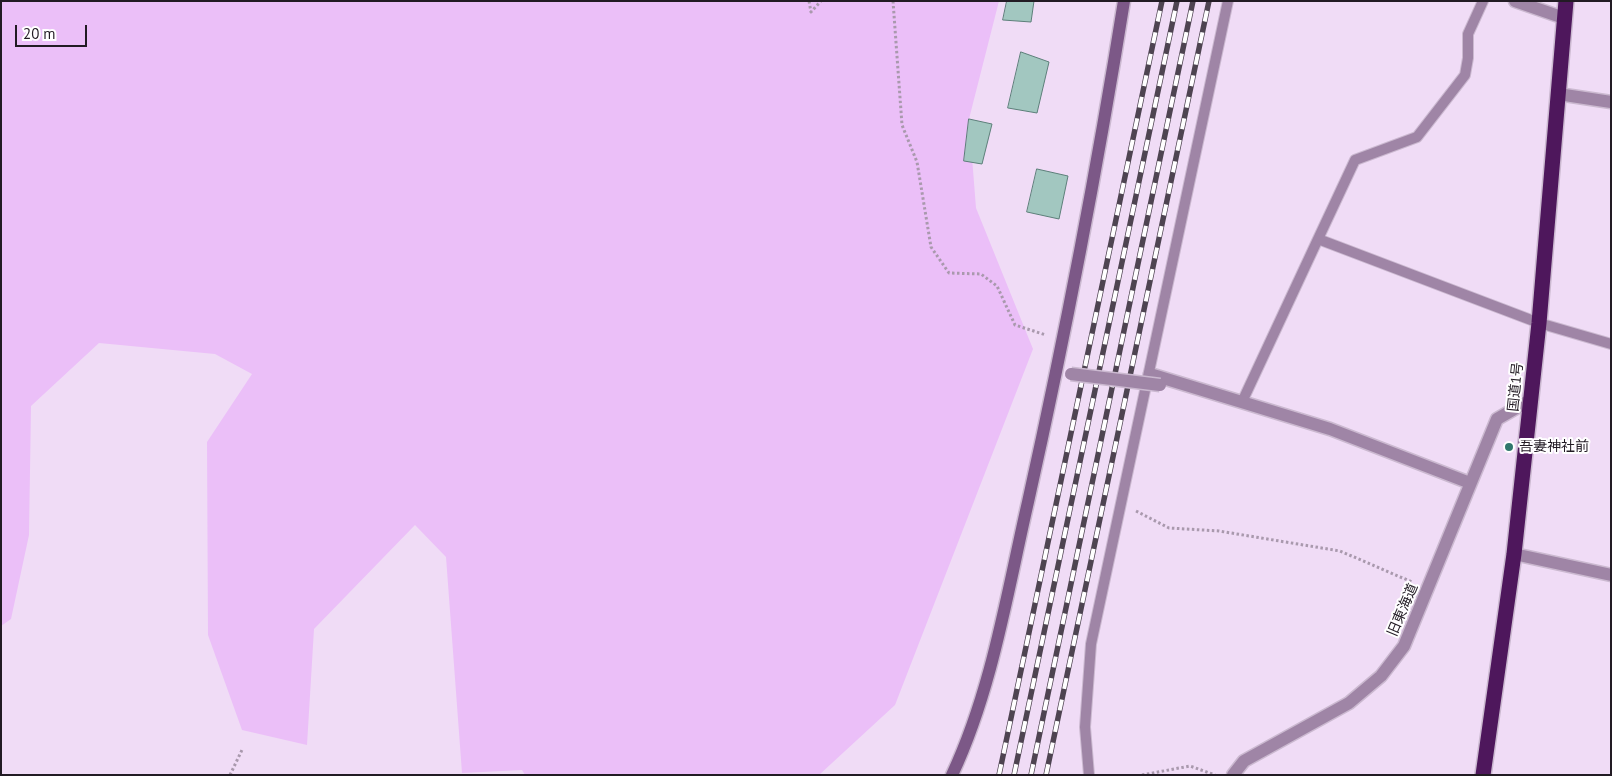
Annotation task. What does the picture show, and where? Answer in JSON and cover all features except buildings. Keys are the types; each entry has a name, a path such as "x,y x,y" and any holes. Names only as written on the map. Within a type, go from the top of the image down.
{"highway":[{"name":"国道1号","path":"1484,775 1514,554 1539,323 1566,1"}],"street":[{"path":"952,775 964,750 995,647 1064,340 1099,158 1124,1"},
{"path":"1515,1 1564,18"},
{"path":"1558,94 1611,102"},
{"path":"1071,374 1160,385"},
{"path":"1150,374 1330,429 1470,483"},
{"name":"旧東海道","path":"1233,775 1244,761 1349,703 1381,676 1404,646 1497,419 1530,400"},
{"path":"1514,554 1611,575"}],"lane":[{"path":"1089,775 1085,727 1091,644 1228,1"},
{"path":"1242,402 1355,160 1417,137 1466,75 1468,34 1483,1"},
{"path":"1318,239 1539,323 1611,344"}],"path":[{"path":"809,1 811,12 821,1"},
{"path":"893,1 902,125 917,162 931,247 949,274 981,274 997,286 1015,325 1064,340"},
{"path":"1122,504 1169,528 1218,530 1340,551 1428,588"},
{"path":"230,775 242,750"},
{"path":"1142,775 1190,766 1215,775"}],"shaded area":[{"path":"1,1 999,1 969,119 976,208 1033,349 895,705 819,775 525,775 522,770 462,773 446,557 415,525 314,629 307,745 242,730 208,635 207,442 252,374 215,354 99,343 31,406 29,535 11,619 1,626"}],"railway":[{"path":"999,775 1162,1"},
{"path":"1014,775 1177,1"},
{"path":"1031,775 1193,1"},
{"path":"1046,775 1209,1"}],"place":[{"name":"吾妻神社前","path":"1509,447"}]}
